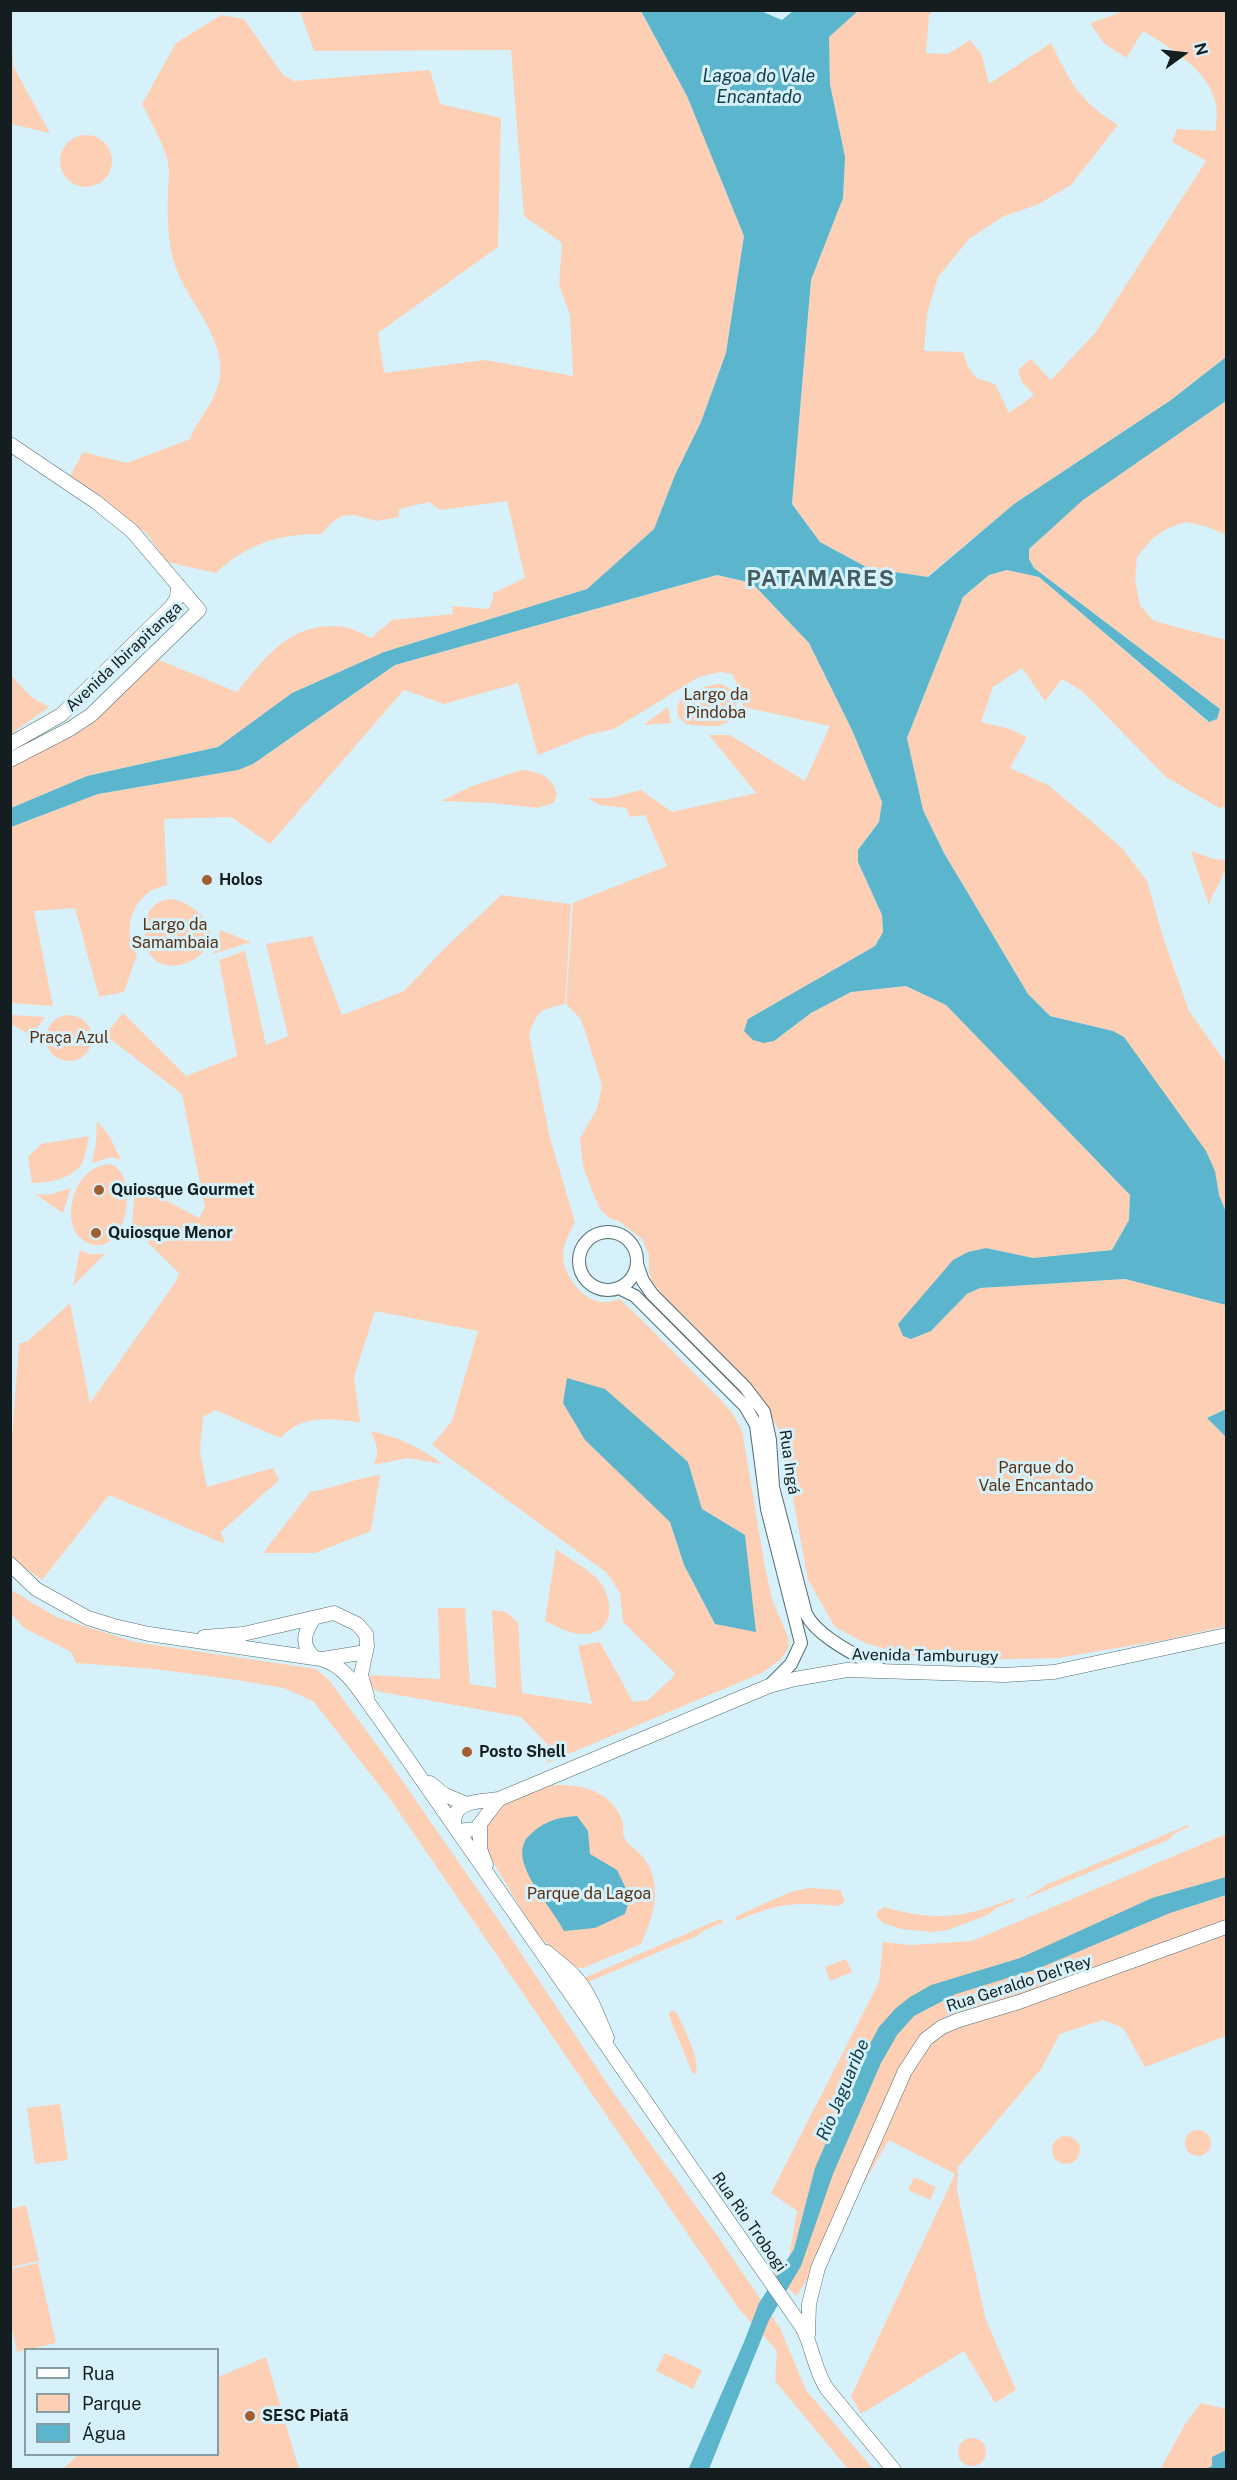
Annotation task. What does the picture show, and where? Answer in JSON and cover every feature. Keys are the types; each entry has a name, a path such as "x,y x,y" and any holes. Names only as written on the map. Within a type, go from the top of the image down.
{"main road":[{"name":"Avenida Ibirapitanga","path":"10,444 96,502 132,531 199,610 91,715 70,729 10,760"},
{"name":"Avenida Ibirapitanga","path":"10,744 61,715 83,695 175,602 178,585"},
{"path":"148,628 153,642 164,644"},
{"path":"132,643 145,646 149,659"},
{"path":"11,1565 36,1588 88,1617 131,1631 318,1659 338,1665 378,1715 456,1828 472,1831 480,1826"},
{"path":"181,1638 243,1634 334,1613 362,1628 367,1640 362,1682 378,1715"},
{"path":"314,1618 306,1629 304,1641 309,1652 318,1659 366,1652"},
{"name":"Avenida Tamburugy","path":"464,1803 499,1798 769,1686 823,1673 847,1670 1004,1675 1054,1672 1227,1635"},
{"path":"418,1773 445,1796 464,1803 454,1814 456,1828"},
{"path":"492,1881 480,1849 480,1826 488,1811 499,1798"},
{"name":"Rua Rio Trobogi","path":"456,1828 618,2065 788,2306 808,2338 821,2381 894,2469"},
{"name":"Rua Geraldo Del'Rey","path":"808,2338 809,2304 818,2268 905,2071 926,2039 942,2027 959,2020 1019,2002 1227,1927"},
{"path":"532,1939 574,1975 581,1984 590,1999 618,2065"}],"street":[{"path":"599,1233 616,1233 630,1242 637,1264 631,1278 619,1288 604,1290 584,1279 580,1272 579,1257 584,1243 599,1233"},
{"name":"Rua Ingá","path":"637,1264 643,1281 656,1299 745,1387 764,1412 770,1440 773,1487 806,1614 811,1624 823,1635 882,1670"},
{"name":"Rua Ingá","path":"619,1288 635,1296 745,1406 756,1425 767,1509 801,1643 791,1664 769,1686"}],"green space":[{"path":"11,10 13,66 50,133 11,124"},
{"path":"300,11 641,11 687,96 744,236 726,353 701,422 675,475 654,529 587,589 384,652 292,693 218,747 87,776 11,808 11,765 102,708 159,660 237,692 282,643 309,629 326,626 344,627 371,638 392,620 453,614 452,606 489,609 493,593 525,578 507,501 440,510 429,502 399,509 399,517 377,521 354,515 342,516 331,523 322,534 278,538 252,547 216,573 167,562 147,534 70,476 83,452 127,463 190,439 215,395 220,375 218,350 184,286 173,259 168,227 167,157 142,104 176,43 221,15 244,19 283,75 294,81 430,70 440,104 501,118 498,247 378,333 384,373 485,360 573,376 570,315 559,285 562,243 524,216 511,50 314,51"},
{"path":"858,11 933,11 929,15 926,53 948,54 970,40 982,55 989,84 1051,43 1070,80 1084,99 1118,125 1071,185 1037,205 1004,216 969,239 938,277 927,314 924,351 963,352 968,367 976,378 995,384 1009,413 1034,395 1022,382 1018,370 1031,359 1051,380 1095,333 1206,161 1172,142 1177,129 1215,131 1217,114 1214,98 1203,77 1184,59 1143,31 1126,58 1104,43 1090,23 1119,13 1119,11 1226,11 1226,357 1171,400 1014,504 927,577 868,568 820,542 792,504 811,280 843,198 845,157 830,84 829,37"},
{"path":"86,135 100,139 108,147 112,161 108,175 100,183 86,187 72,183 64,175 60,161 64,147 72,139"},
{"path":"1226,401 1226,535 1208,527 1186,522 1168,528 1152,539 1137,557 1135,580 1140,605 1154,621 1226,640 1226,807 1219,808 1166,777 1082,691 1062,679 1045,701 1022,668 993,687 981,722 1010,729 1027,737 1010,768 1048,785 1122,848 1147,881 1163,937 1189,1011 1226,1063 1226,1212 1219,1195 1215,1171 1113,1031 1050,1016 1028,994 944,853 923,810 907,738 963,597 989,575 1008,570 1039,577 1208,722 1217,719 1220,709 1034,568 1029,559 1029,549 1082,500"},
{"name":"Parque do Vale Encantado","path":"717,575 752,583 809,643 852,730 882,802 879,822 858,850 858,862 882,915 883,932 875,946 748,1019 774,1041 811,1013 851,992 906,986 946,1005 1130,1195 1129,1220 1112,1250 1033,1258 986,1248 931,1331 967,1294 980,1288 1125,1279 1226,1305 1226,1409 1207,1418 1226,1437 1226,1626 1170,1639 1058,1658 975,1660 906,1655 865,1643 835,1627 808,1580 782,1438 768,1407 688,1319 668,1302 652,1281 649,1272 649,1255 642,1239 619,1221 609,1218 601,1210 583,1166 580,1138 597,1109 602,1085 580,1018 566,1004 573,903 667,866 645,815 630,817 626,808 600,805 588,798 610,798 641,790 672,812 756,793 709,735 730,735 805,781 830,726 743,707 741,692 732,674 721,672 699,677 614,729 588,735 538,755 518,683 444,704 404,690 270,844 231,817 164,819 167,885 146,895 133,912 130,934 137,955 124,992 99,997 75,908 34,911 53,1006 11,1003 11,827 98,794 237,770 253,764 395,665"},
{"path":"11,675 31,697 49,707 11,734"},
{"name":"Largo da Pindoba","path":"720,684 727,687 735,697 737,704 733,716 718,726 683,722 677,710 681,700 693,691"},
{"path":"668,707 671,723 643,725"},
{"path":"521,770 539,773 552,783 557,794 554,803 537,808 441,801 472,786"},
{"path":"1191,851 1213,859 1226,860 1226,866 1209,905"},
{"path":"501,895 571,904 565,1004 541,1012 529,1035 550,1138 575,1222 563,1254 566,1270 570,1279 582,1293 590,1298 606,1302 620,1299 719,1398 735,1418 742,1431 772,1599 788,1637 789,1647 780,1660 762,1673 547,1763 547,1744 521,1717 376,1691 371,1685 370,1675 440,1679 438,1608 465,1608 470,1684 496,1688 492,1610 506,1612 518,1622 522,1693 592,1704 578,1646 600,1642 633,1702 648,1700 675,1673 623,1622 620,1593 607,1573 432,1445 452,1421 478,1331 375,1311 354,1377 360,1422 327,1419 308,1421 289,1430 280,1438 215,1410 203,1417 200,1452 207,1487 273,1468 279,1480 221,1532 225,1544 109,1495 42,1580 11,1558 11,1452 19,1344 28,1341 70,1303 90,1403 175,1283 179,1273 132,1227 135,1184 199,1218 205,1207 182,1094 105,1035 123,1013 186,1076 237,1056 219,960 245,951 266,1045 288,1036 266,944 312,936 342,1015 404,991","holes":["688,1462 702,1509 745,1535 715,1624 684,1565 670,1522"]},
{"name":"Largo da Samambaia","path":"170,899 183,902 195,910 202,916 210,930 208,944 200,955 187,963 173,966 159,963 149,953 145,935 147,916 150,911 158,903"},
{"path":"220,930 251,942 213,954"},
{"path":"11,1015 45,1017 38,1027 37,1039 11,1024"},
{"name":"Praça Azul","path":"69,1015 78,1016 86,1021 91,1029 91,1047 86,1055 78,1060 69,1061 60,1060 52,1055 47,1047 46,1038 47,1029 52,1021 60,1016"},
{"path":"97,1121 110,1137 121,1160 112,1157 92,1163"},
{"path":"89,1136 84,1158 77,1170 59,1179 32,1183 28,1157 41,1144"},
{"path":"107,1164 118,1168 124,1179 127,1194 126,1211 121,1226 113,1238 102,1245 88,1243 80,1238 72,1222 74,1193 88,1173"},
{"path":"71,1188 63,1213 35,1194 48,1195"},
{"path":"80,1250 89,1254 105,1254 73,1286"},
{"path":"370,1431 408,1443 443,1464 408,1458 373,1465 377,1448"},
{"path":"380,1475 371,1531 315,1553 263,1553 310,1492"},
{"path":"556,1549 591,1573 605,1590 609,1615 602,1629 594,1633 574,1633 545,1621"},
{"path":"10,1589 56,1617 135,1642 316,1669 328,1679 388,1760 511,1938 612,2091 719,2238 780,2328 806,2390 873,2469 848,2469 775,2381 777,2351 739,2309 390,1799 313,1701 284,1688 237,1680 155,1669 76,1663 71,1652 24,1628 11,1613"},
{"name":"Parque da Lagoa","path":"552,1785 574,1786 595,1791 612,1803 623,1823 624,1837 649,1867 655,1889 653,1911 641,1944 583,1968 573,1967 537,1935 485,1849 485,1826 496,1809 509,1801"},
{"path":"1188,1825 1189,1827 1175,1833 1168,1840 1022,1900 1048,1884"},
{"path":"1226,1834 1226,2036 1145,2067 1123,2028 1103,2020 1060,2034 1041,2069 958,2167 957,2191 986,2320 1016,2390 995,2403 964,2351 861,2414 851,2396 955,2174 889,2140 797,2296 772,2276 789,2257 797,2211 771,2193 879,1982 883,1942 912,1945 972,1941"},
{"path":"809,1888 840,1890 845,1901 839,1906 786,1905 764,1910 737,1921 735,1917 790,1892"},
{"path":"1014,1898 1014,1901 996,1908 988,1915 947,1930 933,1932 902,1929 883,1923 877,1917 877,1912 884,1907 919,1915 965,1914"},
{"path":"720,1919 724,1922 697,1936 586,1983 584,1978"},
{"path":"846,1959 852,1972 830,1981 825,1967"},
{"path":"672,2010 677,2013 691,2044 696,2061 695,2075 669,2016"},
{"path":"60,2104 68,2160 35,2164 27,2108"},
{"path":"1198,2130 1207,2134 1211,2143 1207,2152 1198,2156 1189,2152 1185,2143 1189,2134"},
{"path":"1066,2136 1076,2140 1080,2150 1076,2160 1066,2164 1056,2160 1052,2150 1056,2140"},
{"path":"914,2177 936,2187 930,2200 908,2190"},
{"path":"26,2205 39,2261 11,2267 11,2209"},
{"path":"38,2263 56,2343 24,2348 24,2350 17,2352 11,2324 11,2269"},
{"path":"665,2353 702,2370 693,2389 656,2371"},
{"name":"SESC Piatã","path":"266,2357 299,2469 55,2469 64,2468 77,2456 219,2456 219,2377"},
{"path":"1201,2403 1226,2409 1226,2450 1212,2457 1212,2466 1205,2469 1160,2470 1184,2426"},
{"path":"972,2438 982,2442 986,2452 982,2462 972,2466 962,2462 958,2452 962,2442"}],"water":[{"name":"Lagoa do Vale Encantado","path":"641,11 761,11 782,20 793,11 858,11 829,37 830,84 845,157 843,198 811,280 792,504 820,542 868,568 928,577 1014,504 1171,400 1226,357 1226,401 1083,500 1029,549 1029,559 1034,568 1220,709 1217,719 1209,722 1039,577 1007,570 989,575 963,597 907,738 923,810 944,853 1028,994 1050,1016 1113,1031 1124,1037 1206,1151 1215,1171 1219,1195 1226,1212 1226,1305 1125,1279 980,1288 967,1294 931,1331 911,1339 903,1336 898,1324 953,1260 968,1252 986,1248 1033,1258 1112,1250 1129,1220 1130,1195 946,1005 906,986 851,992 811,1013 774,1041 764,1043 753,1040 744,1031 748,1019 875,946 883,932 882,915 858,862 858,850 879,822 882,802 852,730 809,643 752,583 717,575 395,665 253,764 238,770 98,794 11,827 11,808 87,776 218,747 292,693 384,652 587,589 654,529 675,475 701,422 726,353 744,236 687,96"},
{"path":"567,1378 605,1389 688,1462 702,1509 745,1535 756,1632 715,1624 684,1565 670,1522 585,1440 563,1403"},
{"path":"1226,1409 1226,1437 1207,1418"},
{"path":"577,1816 588,1831 590,1854 617,1870 630,1897 625,1914 595,1928 564,1931 528,1874 522,1851 526,1839 539,1827 554,1820"},
{"path":"1226,1877 1226,1895 1170,1913 1037,1969 956,1994 914,2016 897,2035 881,2063 833,2174 801,2266 769,2320 709,2469 688,2470 759,2303 794,2249 815,2168 866,2051 879,2027 896,2008 931,1985 1020,1958 1152,1898"},
{"path":"1226,2450 1226,2469 1205,2469 1212,2466 1212,2457"}],"place":[{"name":"Holos","path":"207,880"},
{"name":"Quiosque Gourmet","path":"99,1190"},
{"name":"Quiosque Menor","path":"96,1233"},
{"name":"Posto Shell","path":"467,1752"},
{"name":"SESC Piatã","path":"250,2416"}],"district":[{"name":"PATAMARES","path":"821,579"}],"water label":[{"name":"Rio Jaguaribe","path":"843,2090"}]}
